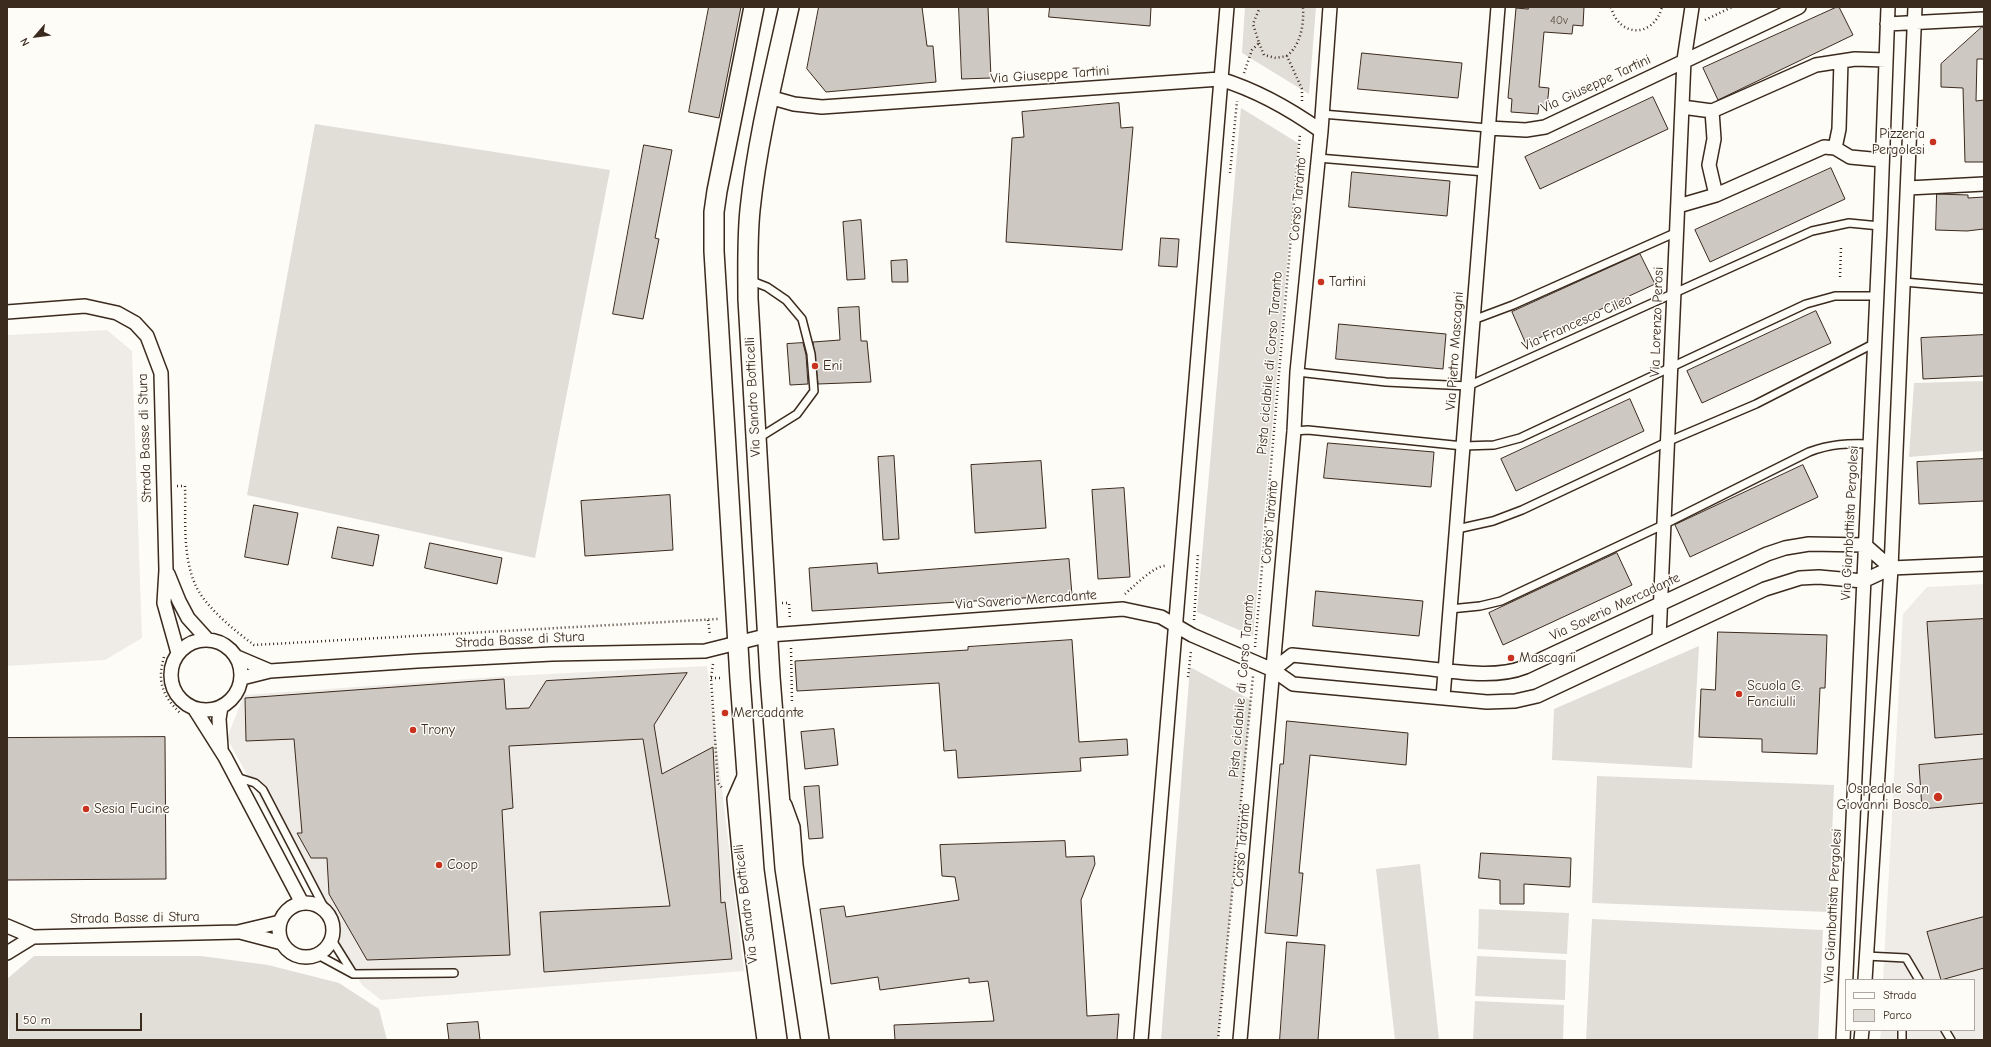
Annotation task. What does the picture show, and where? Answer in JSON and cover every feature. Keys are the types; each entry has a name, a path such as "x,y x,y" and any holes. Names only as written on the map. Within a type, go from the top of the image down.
{"main road":[{"name":"Via Sandro Botticelli","path":"754,7 717,191 714,231 746,770 754,870 777,1040"},
{"name":"Via Sandro Botticelli","path":"789,7 769,97 750,210 748,280 755,440 785,868 811,1040"}],"street":[{"path":"1141,1040 1177,625 1227,7"},
{"name":"Corso Taranto","path":"1240,1040 1294,431 1297,372 1321,131 1330,7"},
{"name":"Via Pietro Mascagni","path":"1444,697 1498,7"},
{"name":"Via Lorenzo Perosi","path":"1659,638 1669,441 1673,294 1684,60 1692,7"},
{"name":"Via Giuseppe Tartini","path":"1488,128 1526,130 1545,127 1684,60 1799,7"},
{"name":"Via Giambattista Pergolesi","path":"1846,979 1875,343 1888,7"},
{"path":"1865,979 1891,568 1915,7"},
{"path":"1887,24 1984,19"},
{"path":"1682,107 1706,111 1816,65 1855,59 1886,60"},
{"path":"1835,148 1839,129 1841,61"},
{"name":"Via Giuseppe Tartini","path":"769,97 794,104 822,107 1220,79 1240,85 1301,117 1321,131"},
{"path":"1706,111 1714,139 1709,166 1716,195"},
{"path":"1678,206 1716,195 1824,147 1835,148 1850,157 1882,160"},
{"path":"1908,188 1984,184"},
{"name":"Strada Basse di Stura","path":"7,312 85,306 117,313 135,323 147,336 161,373 166,570 164,603 178,653"},
{"name":"Via Saverio Mercadante","path":"1273,670 1292,655 1446,670 1494,674 1507,673 1521,669 1767,554 1785,548 1817,543 1865,546"},
{"path":"1865,546 1891,568"},
{"path":"1863,581 1891,568 1984,564"},
{"name":"Strada Basse di Stura","path":"166,570 188,618 207,639"},
{"name":"Via Saverio Mercadante","path":"768,635 1123,609 1161,617 1192,635 1273,670 1293,684 1493,702 1516,701 1531,698 1765,589 1790,580 1819,577 1863,581"},
{"name":"Strada Basse di Stura","path":"242,678 270,671 552,654 705,651 738,644 768,635"},
{"path":"207,639 219,642 230,648 237,657 241,667 242,678 236,696 221,708 203,711 194,708 180,699 172,685 171,668 178,653 186,645 207,639"},
{"name":"Strada Basse di Stura","path":"237,657 270,671"},
{"path":"194,708 221,750 236,777 302,903"},
{"path":"221,708 219,719 221,750"},
{"name":"Via Sandro Botticelli","path":"746,770 734,798 741,873 764,1040"},
{"name":"Via Sandro Botticelli","path":"779,791 793,827 796,865 822,1040"},
{"path":"302,903 319,906 326,911 333,925 332,940 329,946 318,955 310,958 302,957 287,950 282,943 280,936 280,922 289,909 302,903"},
{"name":"Strada Basse di Stura","path":"33,937 238,932 280,922"},
{"path":"7,926 33,937"},
{"path":"7,931 10,944 7,953"},
{"name":"Strada Basse di Stura","path":"238,932 282,943"},
{"path":"7,953 33,937"},
{"name":"Via Giambattista Pergolesi","path":"1843,1040 1845,994"}],"lane":[{"name":"Via Giuseppe Tartini","path":"1322,114 1488,128"},
{"path":"1318,158 1484,172"},
{"name":"Via Francesco Cilea","path":"1297,372 1386,382 1468,386 1822,228 1849,223 1880,226"},
{"path":"1473,320 1513,306 1677,232"},
{"path":"748,280 767,286 786,300 802,318 811,354 814,391 797,414 755,440"},
{"path":"1904,282 1984,289"},
{"path":"1294,431 1308,430 1463,446 1494,445 1516,439 1813,302 1834,296 1877,296"},
{"path":"1457,529 1493,521 1517,513 1669,441 1756,404 1875,343"},
{"path":"1450,609 1476,607 1497,602 1665,524 1813,450 1841,444 1870,444"},
{"path":"236,777 255,783 263,790 326,911"},
{"path":"332,940 353,974"},
{"path":"318,955 353,974 454,973"},
{"path":"1866,956 1906,958 1918,979"},
{"path":"1946,1031 1951,1040"}],"path":[{"path":"1259,43 1264,55 1276,58 1287,56 1295,49 1298,42 1304,14 1302,7"},
{"path":"1611,7 1618,22 1625,27 1637,30 1649,27 1655,22 1662,7 1666,7"},
{"path":"1689,27 1732,7"},
{"name":"Pista ciclabile di Corso Taranto","path":"1218,1040 1250,711 1301,117 1302,89 1287,56"},
{"path":"1840,277 1841,248"},
{"path":"164,487 185,486 187,556 195,584 212,609 254,645 718,620 718,613"},
{"path":"164,655 160,670 162,686 168,702 181,714"},
{"path":"711,678 718,783"}],"shaded area":[{"path":"107,330 132,351 142,638 105,660 7,666 7,335"},
{"name":"Ospedale San Giovanni Bosco","path":"1984,584 1984,1040 1880,1040 1881,1031 1975,1031 1975,979 1883,979 1903,614 1927,587"},
{"path":"707,666 744,971 381,1000 362,985 227,738 244,695 509,676"}],"green space":[{"path":"1245,7 1316,7 1309,94 1242,53"},
{"path":"1241,108 1298,143 1253,636 1197,612"},
{"path":"315,124 610,170 535,558 247,495"},
{"path":"1984,381 1984,451 1909,457 1914,383"},
{"path":"1699,646 1692,768 1552,760 1554,709"},
{"path":"1190,667 1251,700 1218,1040 1161,1040"},
{"path":"1597,776 1834,785 1829,912 1592,903"},
{"path":"1420,864 1439,1040 1395,1040 1376,869"},
{"path":"1479,909 1569,913 1567,954 1478,949"},
{"path":"1592,919 1823,930 1818,1040 1586,1040"},
{"path":"34,956 201,956 268,965 339,983 379,1009 387,1040 9,1040 7,979"},
{"path":"1477,956 1566,960 1565,1000 1475,996"},
{"path":"1475,1001 1564,1005 1563,1040 1473,1040"}],"building":[{"path":"709,7 741,7 719,118 689,112"},
{"path":"819,7 922,7 927,46 933,46 936,82 826,92 807,69"},
{"path":"959,7 988,7 991,78 962,79"},
{"path":"1050,7 1151,7 1150,26 1049,17"},
{"path":"1528,7 1584,7 1583,26 1573,25 1572,34 1544,32 1539,87 1549,88 1547,106 1539,105 1538,114 1511,112 1512,99 1508,98 1516,8 1528,9"},
{"path":"1839,7 1853,35 1718,100 1703,68"},
{"path":"1982,27 1984,27 1984,59 1977,59 1976,101 1984,100 1984,162 1965,162 1963,88 1941,87 1941,64"},
{"path":"1362,53 1462,63 1458,98 1358,89"},
{"path":"1653,97 1668,129 1540,189 1525,157"},
{"path":"1119,103 1121,128 1133,127 1122,250 1006,242 1012,138 1024,137 1022,112"},
{"path":"644,145 672,150 655,238 659,239 643,319 613,314"},
{"path":"1831,168 1845,199 1710,262 1695,230"},
{"path":"1352,172 1450,181 1447,216 1349,207"},
{"path":"1937,194 1968,195 1968,198 1984,197 1984,229 1967,231 1936,230"},
{"path":"861,220 865,279 847,280 843,222"},
{"path":"1161,238 1179,239 1177,267 1159,266"},
{"path":"1640,254 1655,284 1526,344 1512,312"},
{"path":"907,260 908,282 892,282 891,261"},
{"path":"859,307 861,341 867,341 871,382 818,384 813,342 840,340 838,308"},
{"path":"1816,311 1831,343 1702,403 1687,371"},
{"path":"1339,324 1446,334 1443,369 1336,359"},
{"path":"1984,335 1984,376 1923,379 1921,338"},
{"path":"803,343 806,355 808,384 790,385 787,344"},
{"path":"1630,399 1644,431 1516,491 1501,459"},
{"path":"1328,443 1434,452 1431,487 1324,478"},
{"path":"894,456 899,539 883,540 878,457"},
{"path":"1984,459 1984,501 1919,504 1917,462"},
{"path":"1041,461 1046,528 975,533 971,465"},
{"path":"1803,465 1818,497 1690,557 1675,525"},
{"path":"1124,488 1130,577 1098,579 1092,490"},
{"path":"670,495 673,550 585,556 581,501"},
{"path":"254,505 298,513 288,565 245,557"},
{"path":"338,527 379,535 373,566 332,558"},
{"path":"430,543 502,558 497,584 425,568"},
{"path":"1617,553 1632,585 1503,645 1489,613"},
{"path":"1069,559 1072,595 812,611 809,568 877,563 878,573"},
{"path":"1316,591 1423,601 1419,636 1313,626"},
{"path":"1984,619 1984,734 1935,738 1927,622"},
{"name":"Scuola G. Fanciulli","path":"1718,632 1827,635 1825,688 1820,688 1817,754 1762,752 1762,739 1699,737 1701,689 1715,690"},
{"path":"1072,640 1079,742 1127,739 1128,755 1080,758 1081,771 958,778 956,750 944,751 939,683 797,691 795,661 968,650 968,647"},
{"path":"687,673 654,725 662,774 713,747 721,903 725,902 732,959 544,972 540,912 670,906 643,739 509,746 513,808 502,810 510,955 367,960 329,894 327,858 311,858 297,833 302,833 294,739 246,741 245,698 504,679 506,709 529,708 546,681"},
{"path":"1287,721 1408,733 1406,765 1310,755 1299,873 1303,873 1297,936 1265,933 1280,764 1283,764"},
{"path":"834,729 838,765 805,769 801,732"},
{"name":"Sesia Fucine","path":"165,737 166,879 7,880 7,738"},
{"path":"1984,759 1984,803 1922,809 1919,765"},
{"path":"819,786 823,838 809,839 804,787"},
{"path":"1065,841 1066,857 1094,856 1095,864 1081,900 1087,1016 1119,1014 1117,1040 895,1040 894,1025 994,1021 988,981 969,983 969,978 880,990 878,977 831,984 820,909 844,906 846,917 959,900 955,877 942,876 940,845"},
{"path":"1481,853 1571,858 1570,887 1524,884 1524,904 1500,904 1500,880 1479,878"},
{"path":"1984,917 1984,968 1941,979 1927,932"},
{"path":"1287,942 1325,945 1318,1040 1280,1040"},
{"path":"478,1022 480,1040 449,1040 447,1024"}],"place":[{"name":"Pizzeria Pergolesi","path":"1933,142"},
{"name":"Tartini","path":"1321,282"},
{"name":"Eni","path":"815,366"},
{"name":"Mascagni","path":"1511,658"},
{"name":"Scuola G. Fanciulli","path":"1739,694"},
{"name":"Mercadante","path":"725,713"},
{"name":"Trony","path":"413,730"},
{"name":"Ospedale San Giovanni Bosco","path":"1938,797"},
{"name":"Sesia Fucine","path":"86,809"},
{"name":"Coop","path":"439,865"}]}
